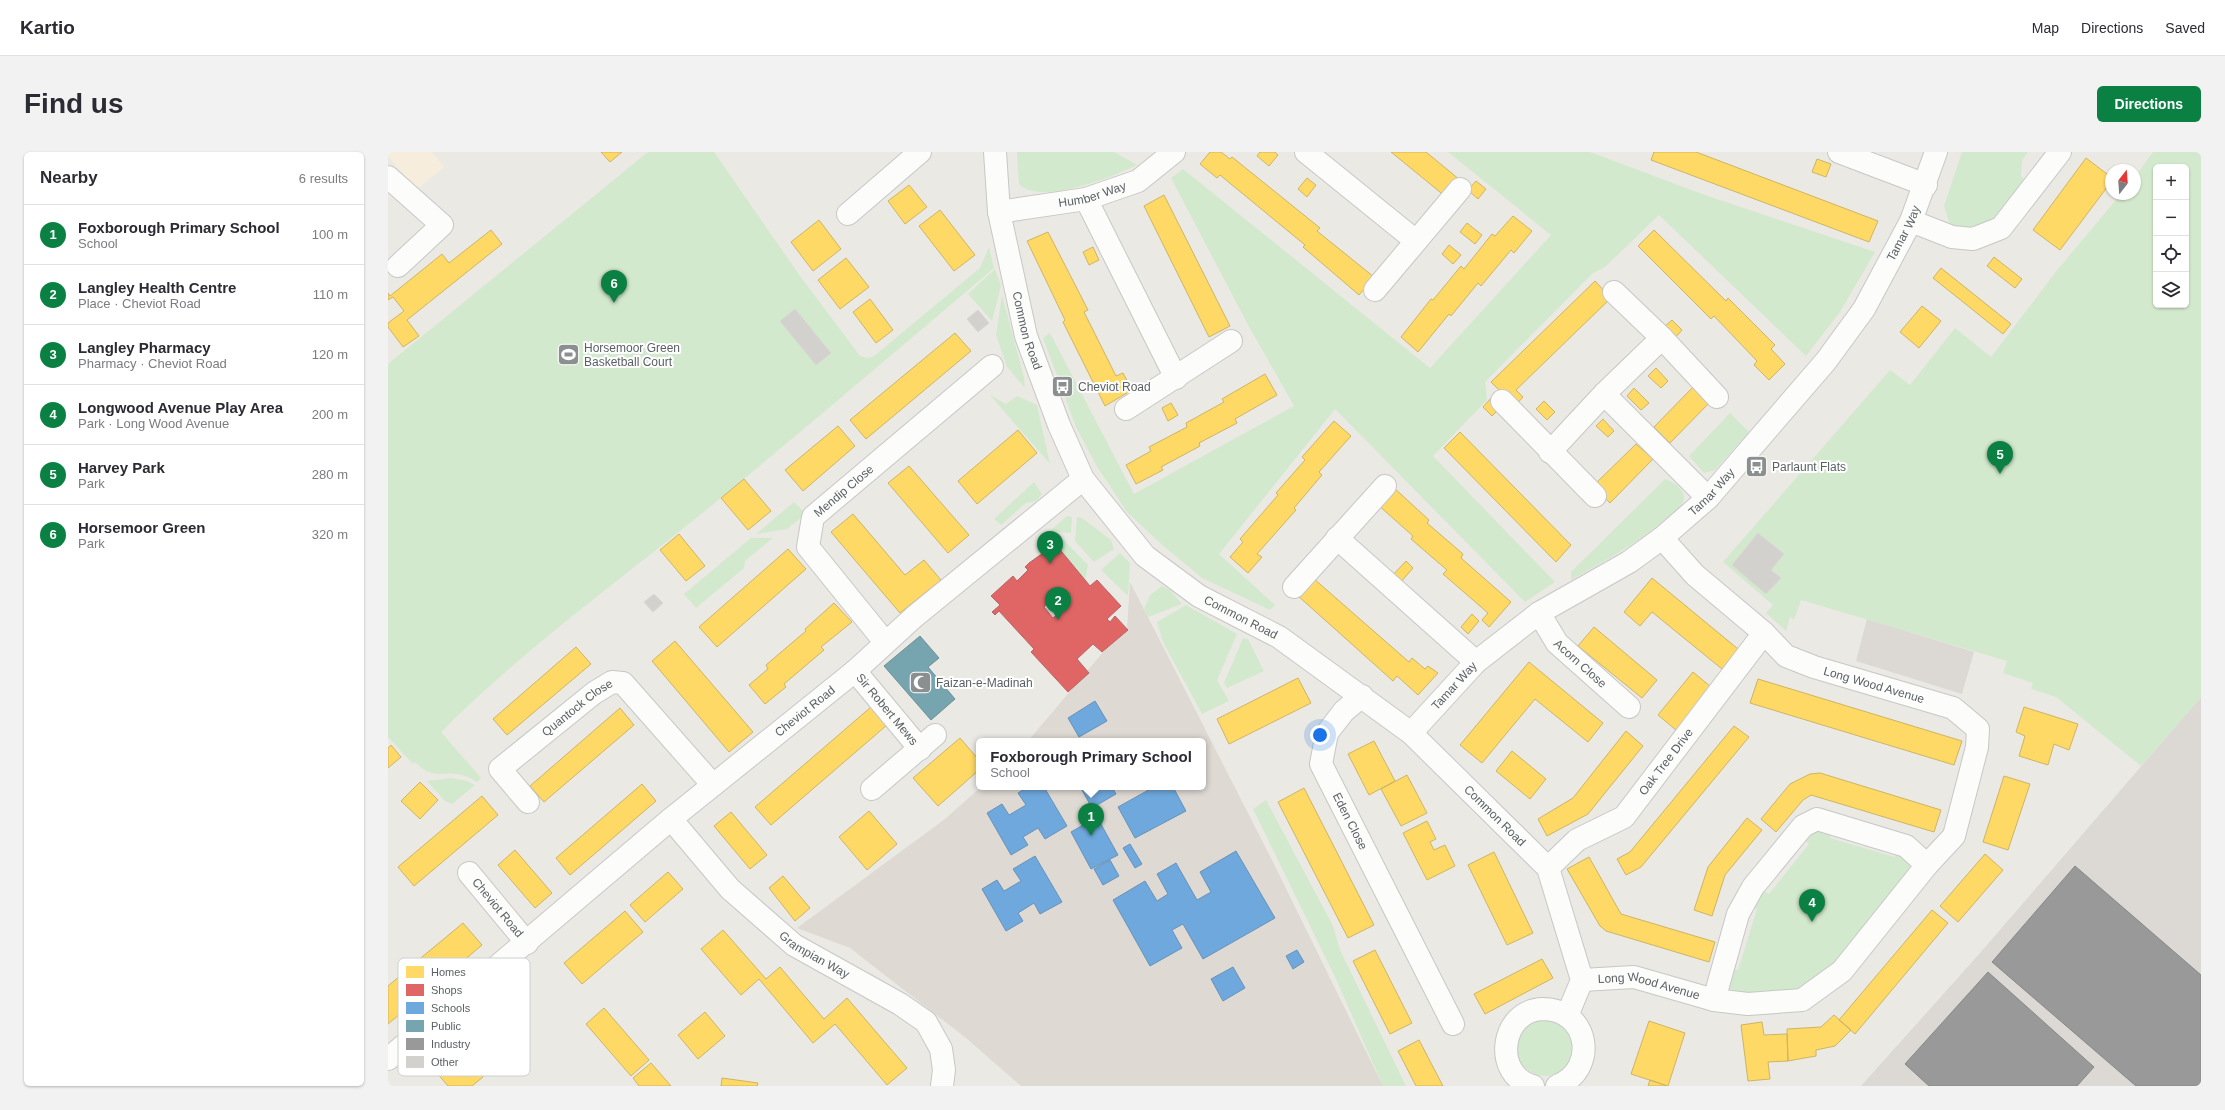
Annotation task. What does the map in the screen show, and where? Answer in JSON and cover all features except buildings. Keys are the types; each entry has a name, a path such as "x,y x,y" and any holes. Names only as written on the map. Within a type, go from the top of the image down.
{"street":[{"path":"848,214 920,152"},
{"name":"Common Road","path":"995,152 999,212 1026,336 1059,425 1083,479 1145,556 1199,596 1279,637 1411,733 1548,868 1582,980"},
{"name":"Humber Way","path":"999,212 1086,199 1138,181 1174,152"},
{"path":"1306,152 1416,241"},
{"path":"1839,152 1926,185"},
{"name":"Tamar Way","path":"1411,733 1476,662 1539,614 1629,562 1662,538 1708,498 1826,361 1864,309 1911,221 1926,185 1936,152"},
{"path":"1911,221 1952,237 1973,239 2001,228 2060,152"},
{"path":"388,177 442,225 398,266"},
{"path":"1375,290 1460,189"},
{"path":"1086,199 1176,378"},
{"path":"1614,292 1662,338 1717,397"},
{"path":"1550,452 1604,394 1662,338"},
{"path":"1126,409 1231,342"},
{"name":"Mendip Close","path":"885,642 808,547 812,517 992,366"},
{"path":"1604,394 1708,498"},
{"path":"1502,401 1550,452 1595,496"},
{"name":"Cheviot Road","path":"509,958 671,819 855,671 885,642 1083,479"},
{"path":"1294,587 1385,486"},
{"path":"1338,538 1476,662"},
{"name":"Long Wood Avenue","path":"1582,980 1634,976 1714,1000 1748,1004 1802,1000 1842,971 1927,865 1954,836 1977,747 1978,729 1953,708 1814,667 1786,656 1764,633 1695,575 1662,538"},
{"name":"Acorn Close","path":"1539,614 1556,643 1629,707"},
{"name":"Oak Tree Drive","path":"1548,868 1577,840 1624,818 1764,633"},
{"name":"Sir Robert Mews","path":"855,671 927,742 872,789"},
{"name":"Quantock Close","path":"528,802 500,769 594,693 612,682 623,683 713,785"},
{"name":"Eden Close","path":"1362,696 1344,711 1327,733 1321,764 1452,1024"},
{"name":"Grampian Way","path":"671,819 730,889 794,945 900,1004 926,1022 941,1049 944,1070 942,1086"},
{"name":"Long Wood Avenue","path":"1714,1000 1738,914 1753,886 1803,826 1817,819 1906,846 1927,865"},
{"name":"Cheviot Road","path":"468,872 527,943"},
{"path":"1566,1016 1582,980"},
{"path":"1533,1086 1518,1078 1510,1067 1505,1055 1506,1042 1510,1030 1523,1016 1541,1009 1554,1010 1566,1016 1579,1031 1584,1050 1582,1062 1575,1074 1563,1085"},
{"name":"Cheviot Road","path":"388,1059 398,1051"}],"shaded area":[{"path":"388,152 432,152 444,167 416,190 388,156"},
{"path":"1130,582 1273,862 1383,1086 1021,1086 966,1038 850,948 797,928 945,819 978,790 1206,790 1206,738 1031,738 1104,651 1127,630"},
{"path":"1867,619 1974,652 1962,694 1856,661"},
{"path":"2201,697 2201,1086 1861,1086 1980,953"}],"green space":[{"path":"648,152 714,152 800,276 860,356 868,358 874,356 980,268 989,247 994,268 737,485 535,647 503,674 441,732 481,778 477,782 462,775 432,773 422,768 415,762 413,764 388,737 388,364"},
{"path":"1017,152 1114,152 1137,165 1095,182 1059,191 1043,192 1029,190 1019,184"},
{"path":"1448,152 1590,152 1702,194 1875,252 1840,312 1806,356 1659,215 1605,267 1593,273 1485,382 1487,400 1433,456 1555,582 1525,602 1335,409 1219,554 1275,605 1270,610 1202,578 1160,543 1127,512 1096,465 1076,427 1043,338 1050,333 1134,494 1294,406 1247,323 1171,178 1183,169 1430,368 1551,235"},
{"path":"1962,152 2028,152 2022,160 2021,176 2027,183 1984,231 1952,231 1944,206"},
{"path":"2153,152 2201,152 2201,697 2141,766 2056,697 2031,689 2033,683 2003,673 2007,661 1801,600 1794,620 1790,617 1786,631 1766,613 1773,605 1723,562 1890,370 1910,385 1955,328 1991,357 2058,269 2116,200 2141,200 2141,169"},
{"path":"995,269 1001,286 992,321 968,294"},
{"path":"1002,295 1024,377 1025,388 1007,367 996,335"},
{"path":"990,395 1006,404 1017,396 1037,405 1050,464"},
{"path":"1730,413 1749,432 1715,470 1704,473 1689,456"},
{"path":"1665,479 1678,486 1683,493 1684,498 1680,507 1652,530 1630,545 1571,580 1571,572"},
{"path":"1034,482 1042,494 1036,501 1026,503 1001,525 994,519"},
{"path":"794,502 806,514 787,529 756,534"},
{"path":"1067,516 1072,517 1071,533 1050,531"},
{"path":"1077,517 1082,518 1111,540 1114,549 1094,562 1075,541"},
{"path":"751,538 773,538 745,561 744,568 696,608 684,594"},
{"path":"1048,540 1064,540 1088,565 1085,580 1050,552"},
{"path":"1120,553 1130,563 1128,596 1101,570"},
{"path":"1162,586 1170,590 1182,604 1148,617 1144,609 1150,595"},
{"path":"1186,605 1237,634 1217,680 1229,701 1202,714 1163,642 1157,622"},
{"path":"1243,638 1248,639 1264,671 1227,688 1224,683"},
{"path":"451,778 467,781 475,785 452,804 445,801 427,781"},
{"path":"1266,800 1333,926 1340,950 1406,1086 1383,1086 1336,979 1253,809"},
{"path":"1813,828 1832,830 1830,838 1895,857 1898,850 1907,856 1911,872 1840,959 1804,987 1795,991 1739,993 1731,990 1728,984 1730,968 1738,970 1757,909 1749,906 1762,889 1769,894 1809,844 1803,839"},
{"path":"1539,1020 1551,1020 1561,1024 1569,1032 1573,1042 1573,1054 1569,1064 1561,1072 1551,1076 1539,1076 1529,1072 1521,1064 1517,1054 1517,1042 1521,1032 1529,1024"}],"place":[{"name":"Horsemoor Green","path":"614,303"},
{"name":"Horsemoor Green Basketball Court","path":"568,355"},
{"name":"Cheviot Road","path":"1062,387"},
{"name":"Parlaunt Flats","path":"1756,467"},
{"name":"Harvey Park","path":"2000,474"},
{"name":"Langley Pharmacy","path":"1050,564"},
{"name":"Langley Health Centre","path":"1058,620"},
{"name":"Faizan-e-Madinah","path":"920,683"},
{"name":"Foxborough Primary School","path":"1091,836"},
{"name":"Longwood Avenue Play Area","path":"1812,922"}]}
